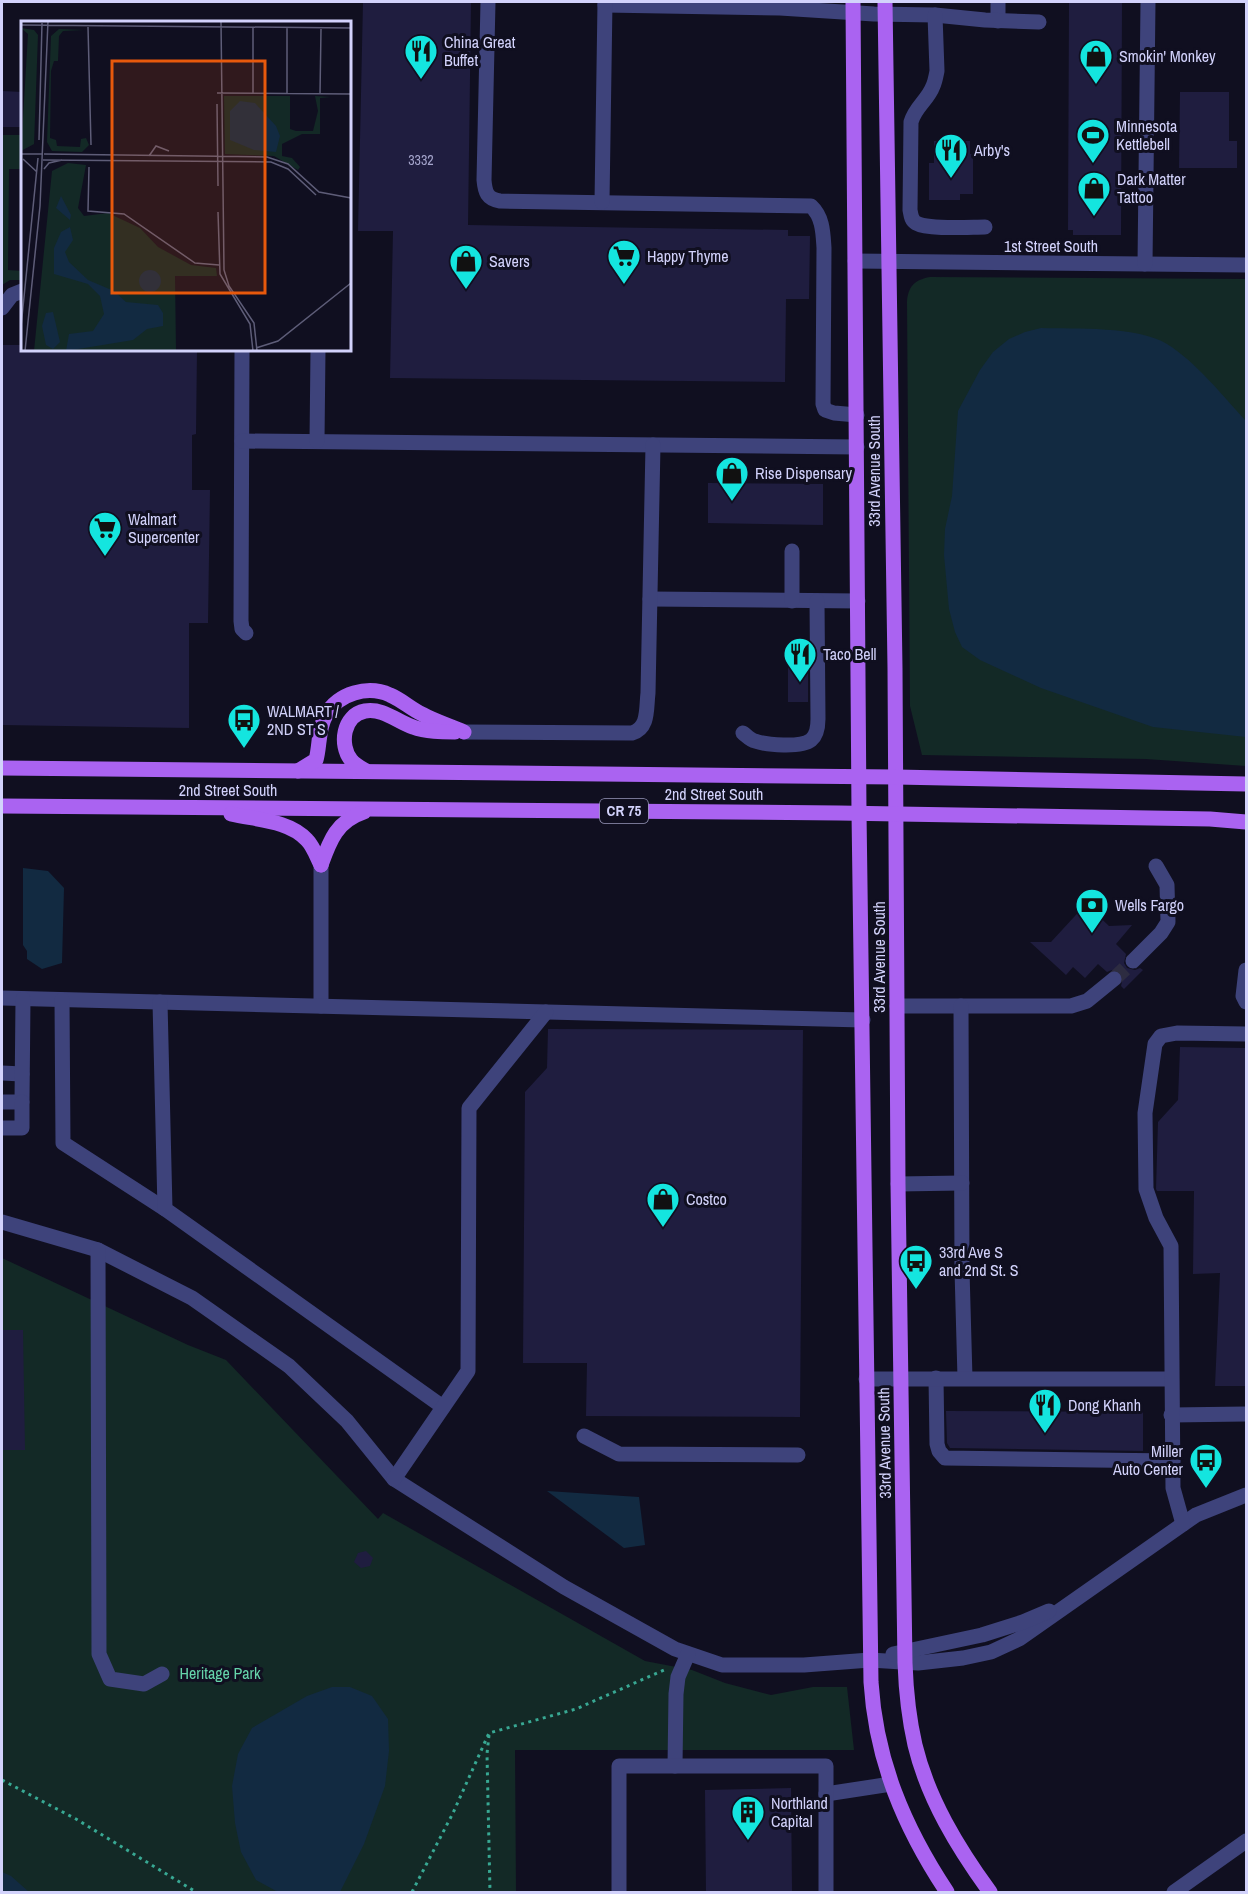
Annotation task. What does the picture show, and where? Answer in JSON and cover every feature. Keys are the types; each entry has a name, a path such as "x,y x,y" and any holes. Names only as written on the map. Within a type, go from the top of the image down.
{"main road":[{"name":"33rd Avenue South","path":"853,7 859,813 870,1660 874,1719 891,1784 918,1846 947,1893"},
{"name":"33rd Avenue South","path":"885,8 896,777 904,1657 910,1716 915,1746 922,1768 939,1811 990,1893"},
{"path":"298,771 316,760 322,723 331,707 348,695 357,692 370,690 391,695 423,715 464,732"},
{"path":"366,771 352,762 346,751 344,738 352,718 358,713 373,711 391,715 414,728 464,732"},
{"name":"2nd Street South","path":"2,768 896,777 1246,784"},
{"name":"2nd Street South","path":"2,806 896,813 1210,819 1246,822"},
{"path":"207,808 284,825 295,830 309,841 321,865"},
{"path":"321,865 328,845 346,820 373,809"}],"street":[{"path":"488,2 484,180 487,195 500,201 811,206 822,225 824,248 823,404 825,410 834,413 857,414"},
{"path":"998,2 998,21"},
{"path":"1145,264 1148,2"},
{"path":"602,202 605,3 780,8 822,6 885,8 998,21 1039,22"},
{"path":"935,15 937,71 933,88 913,114 911,122 911,218 917,224 927,227 985,227"},
{"name":"1st Street South","path":"855,261 1246,265"},
{"path":"2,308 12,295 21,291"},
{"path":"242,351 241,621 242,629 246,633"},
{"path":"317,441 318,351"},
{"path":"242,441 857,447"},
{"path":"464,732 632,733 644,726 648,693 653,445"},
{"path":"792,550 792,601"},
{"path":"650,599 858,601"},
{"path":"743,733 751,740 769,744 803,744 815,736 818,718 817,601"},
{"path":"321,865 321,1006"},
{"path":"1133,961 1161,933 1168,922 1167,885 1156,866"},
{"path":"1246,970 1243,996 1246,1002"},
{"path":"897,1006 1063,1007 1087,1001 1113,979"},
{"path":"2,998 862,1020"},
{"path":"2,1128 22,1128 23,999"},
{"path":"62,1000 63,1143 165,1209 443,1407"},
{"path":"160,1002 165,1209"},
{"path":"961,1006 965,1378"},
{"path":"394,1479 468,1371 470,1108 546,1012"},
{"path":"1183,1524 1173,1488 1171,1246 1156,1218 1146,1189 1145,1113 1155,1044 1161,1036 1177,1033 1246,1034"},
{"path":"2,1073 22,1074"},
{"path":"2,1102 22,1102"},
{"path":"898,1184 962,1184"},
{"path":"2,1222 98,1250 192,1298 289,1365 347,1420 394,1479 564,1587 675,1649 722,1665 804,1665 904,1657 1023,1622 1074,1600 1196,1515 1246,1495"},
{"path":"98,1250 99,1654 110,1679 144,1684 162,1674"},
{"path":"936,1378 937,1444 945,1458 1173,1461"},
{"path":"867,1379 1171,1379"},
{"path":"1172,1414 1246,1414"},
{"path":"584,1436 619,1454 798,1455"},
{"path":"675,1766 676,1694 678,1677 688,1654"},
{"path":"619,1893 619,1766 826,1766 826,1893"},
{"path":"826,1794 891,1784"},
{"path":"1174,1893 1246,1840"}],"path":[{"path":"489,1733 576,1709 668,1668"},
{"path":"412,1893 453,1813 489,1733"},
{"path":"489,1733 486,1754 490,1893"},
{"path":"2,1779 76,1819 196,1893"}],"green space":[{"path":"2,135 21,135 21,169 9,169 8,270 21,271 21,280 10,280 2,285"},
{"path":"930,277 1246,279 1246,766 1146,759 922,755 910,706 907,302 913,285"},
{"name":"Heritage Park","path":"2,1258 188,1345 226,1360 378,1519 383,1513 645,1661 692,1670 725,1683 771,1695 813,1687 847,1687 854,1750 515,1750 516,1892 2,1892"}],"water":[{"path":"1041,328 1123,331 1155,338 1178,351 1188,360 1246,421 1246,737 1153,727 1041,688 980,660 962,647 949,609 944,555 945,529 952,496 958,411 980,370 993,352 1009,339"},
{"path":"23,868 48,871 64,888 62,963 42,969 27,959 27,951 23,945"},
{"path":"547,1491 639,1497 645,1545 624,1548"},
{"path":"332,1687 350,1687 372,1696 388,1719 389,1751 385,1786 364,1844 340,1892 278,1892 256,1880 241,1852 235,1823 232,1786 238,1754 252,1728 307,1696"},
{"path":"2,1872 11,1876 29,1892 2,1892"}],"building":[{"path":"363,2 471,2 468,225 788,230 788,236 810,236 809,299 786,299 785,382 390,378 393,231 358,231"},
{"path":"1069,2 1122,2 1121,235 1073,235 1073,230 1068,230"},
{"path":"2,91 21,92 21,127 2,127"},
{"path":"1180,92 1229,92 1229,141 1237,141 1237,168 1179,168"},
{"name":"Arby's","path":"934,141 970,141 970,154 973,154 973,194 960,194 960,200 929,200 929,163 934,163"},
{"name":"Walmart Supercenter","path":"2,345 21,345 21,351 197,351 196,434 192,435 192,490 210,490 208,623 189,623 189,728 2,725"},
{"path":"708,483 823,484 823,525 708,523"},
{"name":"Taco Bell","path":"788,664 808,664 808,702 788,702"},
{"name":"Wells Fargo","path":"1086,904 1109,926 1132,925 1116,944 1126,954 1124,963 1127,968 1143,970 1124,989 1121,986 1123,977 1118,970 1107,972 1098,964 1085,978 1073,967 1066,975 1030,942 1051,942"},
{"name":"Costco","path":"548,1029 803,1030 800,1417 586,1416 587,1363 523,1363 525,1092 547,1068"},
{"path":"1180,1047 1246,1048 1246,1386 1215,1386 1220,1273 1193,1274 1194,1191 1157,1191 1156,1189 1158,1122 1178,1100"},
{"path":"2,1330 23,1330 25,1450 2,1450"},
{"path":"946,1411 1143,1412 1143,1451 950,1448 947,1443"},
{"path":"366,1551 373,1558 370,1566 361,1568 354,1562 358,1553"},
{"name":"Northland Capital","path":"791,1788 792,1893 706,1893 705,1790"}],"tunnel":[{"path":"1114,979 1133,961"}],"place":[{"name":"China Great Buffet","path":"421,80"},
{"name":"Smokin' Monkey","path":"1096,85"},
{"name":"Minnesota Kettlebell","path":"1093,164"},
{"name":"Arby's","path":"951,179"},
{"name":"Dark Matter Tattoo","path":"1094,217"},
{"name":"Happy Thyme","path":"624,285"},
{"name":"Savers","path":"466,290"},
{"name":"Rise Dispensary","path":"732,502"},
{"name":"Walmart Supercenter","path":"105,557"},
{"name":"Taco Bell","path":"800,683"},
{"name":"WALMART / 2ND ST S","path":"244,749"},
{"name":"Wells Fargo","path":"1092,934"},
{"name":"Costco","path":"663,1228"},
{"name":"33rd Ave S and 2nd St. S","path":"916,1290"},
{"name":"Dong Khanh","path":"1045,1434"},
{"name":"Miller Auto Center","path":"1206,1489"},
{"name":"Northland Capital","path":"748,1841"}]}
